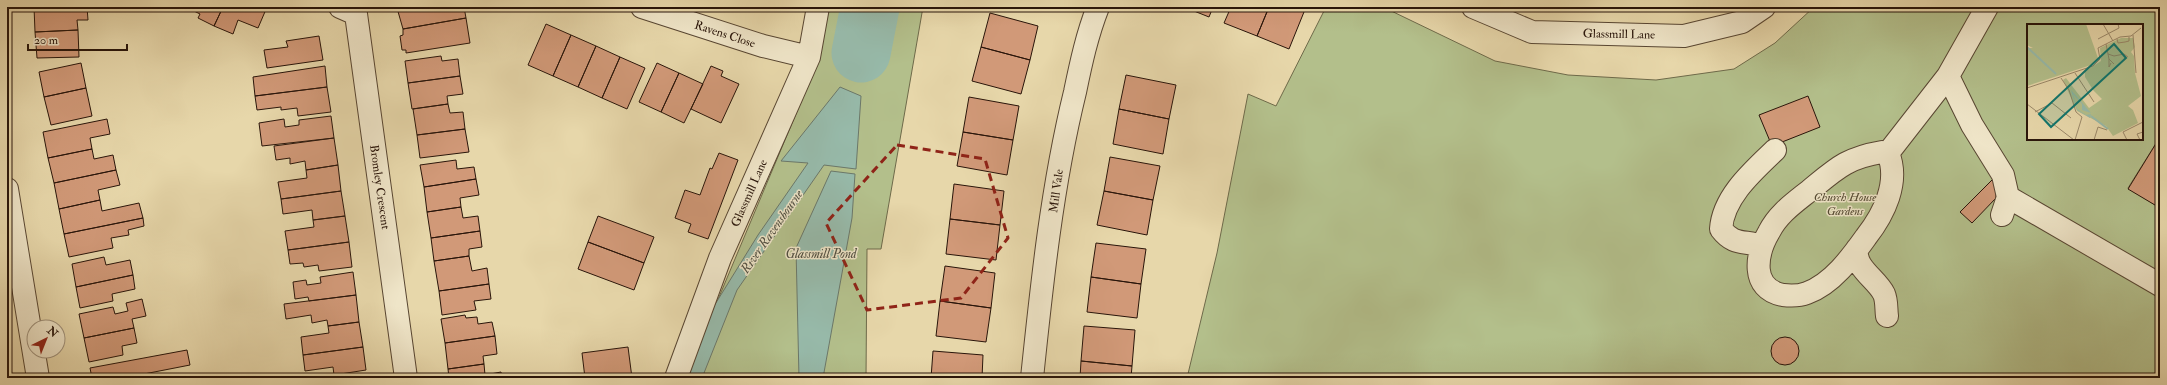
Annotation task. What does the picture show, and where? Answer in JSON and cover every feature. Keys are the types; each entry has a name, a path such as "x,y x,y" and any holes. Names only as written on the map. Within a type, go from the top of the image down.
{"street":[{"name":"Bromley Crescent","path":"340,7 356,14 406,378"},
{"name":"Ravens Close","path":"642,7 763,46 809,57"},
{"name":"Glassmill Lane","path":"676,378 720,258 809,57 818,7"},
{"name":"Mill Vale","path":"1032,378 1039,311 1062,146 1090,28 1098,7"},
{"name":"Glassmill Lane","path":"1473,7 1532,32 1684,36 1742,22 1764,7"},
{"path":"1888,153 1948,76 1987,7"},
{"path":"1948,76 1972,125 2003,175 2005,206 2160,285"},
{"path":"1762,246 1751,242 1735,242 1728,238 1721,229 1722,219 1725,209 1747,178 1775,150"},
{"path":"1882,152 1888,153 1893,169 1891,190 1876,222 1857,249 1836,273 1817,288 1807,293 1790,296 1775,293 1763,286 1760,280 1762,246 1776,220 1832,172 1857,157 1882,152"},
{"path":"7,189 38,378"},
{"path":"1857,249 1857,260 1880,287 1885,296 1887,316"}],"highlighted area":[{"path":"897,145 985,159 1008,238 961,298 867,310 826,223"}],"green space":[{"path":"829,7 923,7 881,249 867,249 866,378 685,378 819,59"},
{"name":"Church House Gardens","path":"1326,7 1383,7 1495,61 1568,75 1656,80 1734,69 1775,43 1814,7 2160,7 2160,137 2128,188 2160,208 2160,378 1187,378 1217,253 1248,94 1276,106"}],"water":[{"path":"840,87 861,96 856,169 824,165 737,290 702,378 685,378 714,306 758,235 808,163 781,161"},
{"name":"Glassmill Pond","path":"831,171 855,174 852,218 823,378 799,378 796,248"}],"building":[{"path":"34,7 87,7 88,20 77,20 78,30 35,32"},
{"path":"193,7 223,7 214,26 198,18 200,14 192,10"},
{"path":"223,7 267,7 258,28 238,20 233,34 214,26"},
{"path":"464,7 466,18 403,29 397,8"},
{"path":"1184,7 1213,7 1209,17"},
{"path":"1231,7 1269,7 1257,36 1224,23"},
{"path":"1269,7 1306,7 1289,49 1257,36"},
{"path":"990,13 1038,26 1030,60 981,47"},
{"path":"466,18 470,43 406,53 406,50 402,50 400,36 403,35 403,29"},
{"path":"546,24 571,35 553,76 528,65"},
{"path":"78,30 79,57 37,58 35,32"},
{"path":"571,35 596,46 578,87 553,76"},
{"path":"319,36 323,60 267,68 264,50 288,47 286,41"},
{"path":"596,46 620,57 602,98 578,87"},
{"path":"981,47 1030,60 1021,94 972,81"},
{"path":"441,56 442,61 458,59 460,76 408,83 405,61"},
{"path":"620,57 645,68 627,109 602,98"},
{"path":"81,63 86,88 44,97 39,72"},
{"path":"657,63 679,73 661,112 639,102"},
{"path":"325,66 327,87 255,96 253,77"},
{"path":"711,66 723,71 721,76 739,84 721,123 691,109"},
{"path":"679,73 703,84 684,123 661,112"},
{"path":"1126,75 1176,85 1169,119 1119,109"},
{"path":"460,76 463,94 447,96 448,104 412,109 408,83"},
{"path":"327,87 331,112 298,116 297,108 281,110 281,107 257,110 255,96"},
{"path":"86,88 92,116 51,125 44,97"},
{"path":"1808,96 1820,127 1772,146 1759,115"},
{"path":"969,97 1019,106 1013,140 963,132"},
{"path":"448,104 450,113 463,112 465,129 417,135 413,109"},
{"path":"1119,109 1169,119 1163,154 1113,144"},
{"path":"331,116 334,138 262,146 259,123 284,119 285,127 299,125 299,120"},
{"path":"107,119 110,134 90,138 92,149 48,158 43,132"},
{"path":"465,129 469,152 420,158 417,135"},
{"path":"963,132 1013,140 1007,175 957,166"},
{"path":"2160,137 2160,208 2128,189"},
{"path":"334,138 338,165 306,170 305,161 290,164 290,158 276,160 274,146"},
{"path":"92,149 94,159 113,155 116,170 54,183 48,158"},
{"path":"719,153 738,160 708,239 688,232 691,224 675,218 685,190 700,195 710,168 712,169"},
{"path":"1110,157 1160,166 1153,200 1104,191"},
{"path":"456,160 457,169 474,167 476,179 424,187 420,165"},
{"path":"338,165 341,191 281,199 278,182 307,178 306,170"},
{"path":"116,170 120,185 98,190 100,200 59,209 54,183"},
{"path":"1997,175 1996,198 1972,223 1960,212"},
{"path":"476,179 479,195 460,198 461,207 427,212 424,187"},
{"path":"954,184 1004,191 1000,225 950,219"},
{"path":"341,191 345,216 313,220 312,210 283,214 281,199"},
{"path":"1104,191 1153,200 1147,235 1097,225"},
{"path":"100,200 102,211 139,203 143,218 64,234 59,209"},
{"path":"461,207 463,218 478,216 480,231 431,238 427,212"},
{"path":"345,216 349,242 288,250 285,231 314,227 313,220"},
{"path":"598,216 654,237 644,263 588,242"},
{"path":"143,218 144,226 128,230 129,235 111,238 113,248 69,257 64,234"},
{"path":"950,219 1000,225 996,260 946,254"},
{"path":"480,231 482,247 469,249 469,256 434,261 431,238"},
{"path":"349,242 352,267 319,271 318,265 304,267 303,263 290,264 288,250"},
{"path":"588,242 644,263 634,290 578,269"},
{"path":"1096,243 1146,249 1141,284 1091,277"},
{"path":"469,256 472,271 487,268 489,284 439,291 434,261"},
{"path":"104,257 106,265 130,260 133,275 76,287 72,264"},
{"path":"945,266 995,273 991,308 940,301"},
{"path":"353,272 356,295 309,301 308,297 295,299 293,282 306,280 307,285 321,283 320,277"},
{"path":"133,275 135,289 112,294 113,301 80,308 76,287"},
{"path":"1091,277 1141,284 1137,318 1087,312"},
{"path":"489,284 491,299 474,301 476,310 442,315 439,291"},
{"path":"356,295 359,322 328,326 327,320 312,323 311,315 286,319 284,304"},
{"path":"142,299 146,316 132,319 134,328 84,338 79,314 113,307 115,314 128,311 126,303"},
{"path":"940,301 991,308 986,342 936,336"},
{"path":"465,315 466,318 477,317 478,324 492,322 495,336 445,343 441,319"},
{"path":"359,322 363,347 303,355 301,337 329,333 328,326"},
{"path":"1084,326 1135,330 1132,366 1081,361"},
{"path":"134,328 137,343 122,346 123,355 89,362 84,338"},
{"path":"495,336 497,354 483,356 484,364 448,369 445,343"},
{"path":"1785,337 1795,341 1799,351 1795,361 1785,365 1775,361 1771,351 1775,341"},
{"path":"363,347 366,370 334,375 333,367 305,371 303,355"},
{"path":"628,347 632,378 585,378 582,353"},
{"path":"187,350 190,365 144,374 145,378 92,378 90,368"},
{"path":"933,351 983,355 982,378 931,378"},
{"path":"1081,361 1132,366 1131,378 1080,378"},
{"path":"484,364 485,375 501,372 502,378 449,378 448,369"}],"waterway":[{"name":"River Ravensbourne","path":"861,53 870,7"}]}
